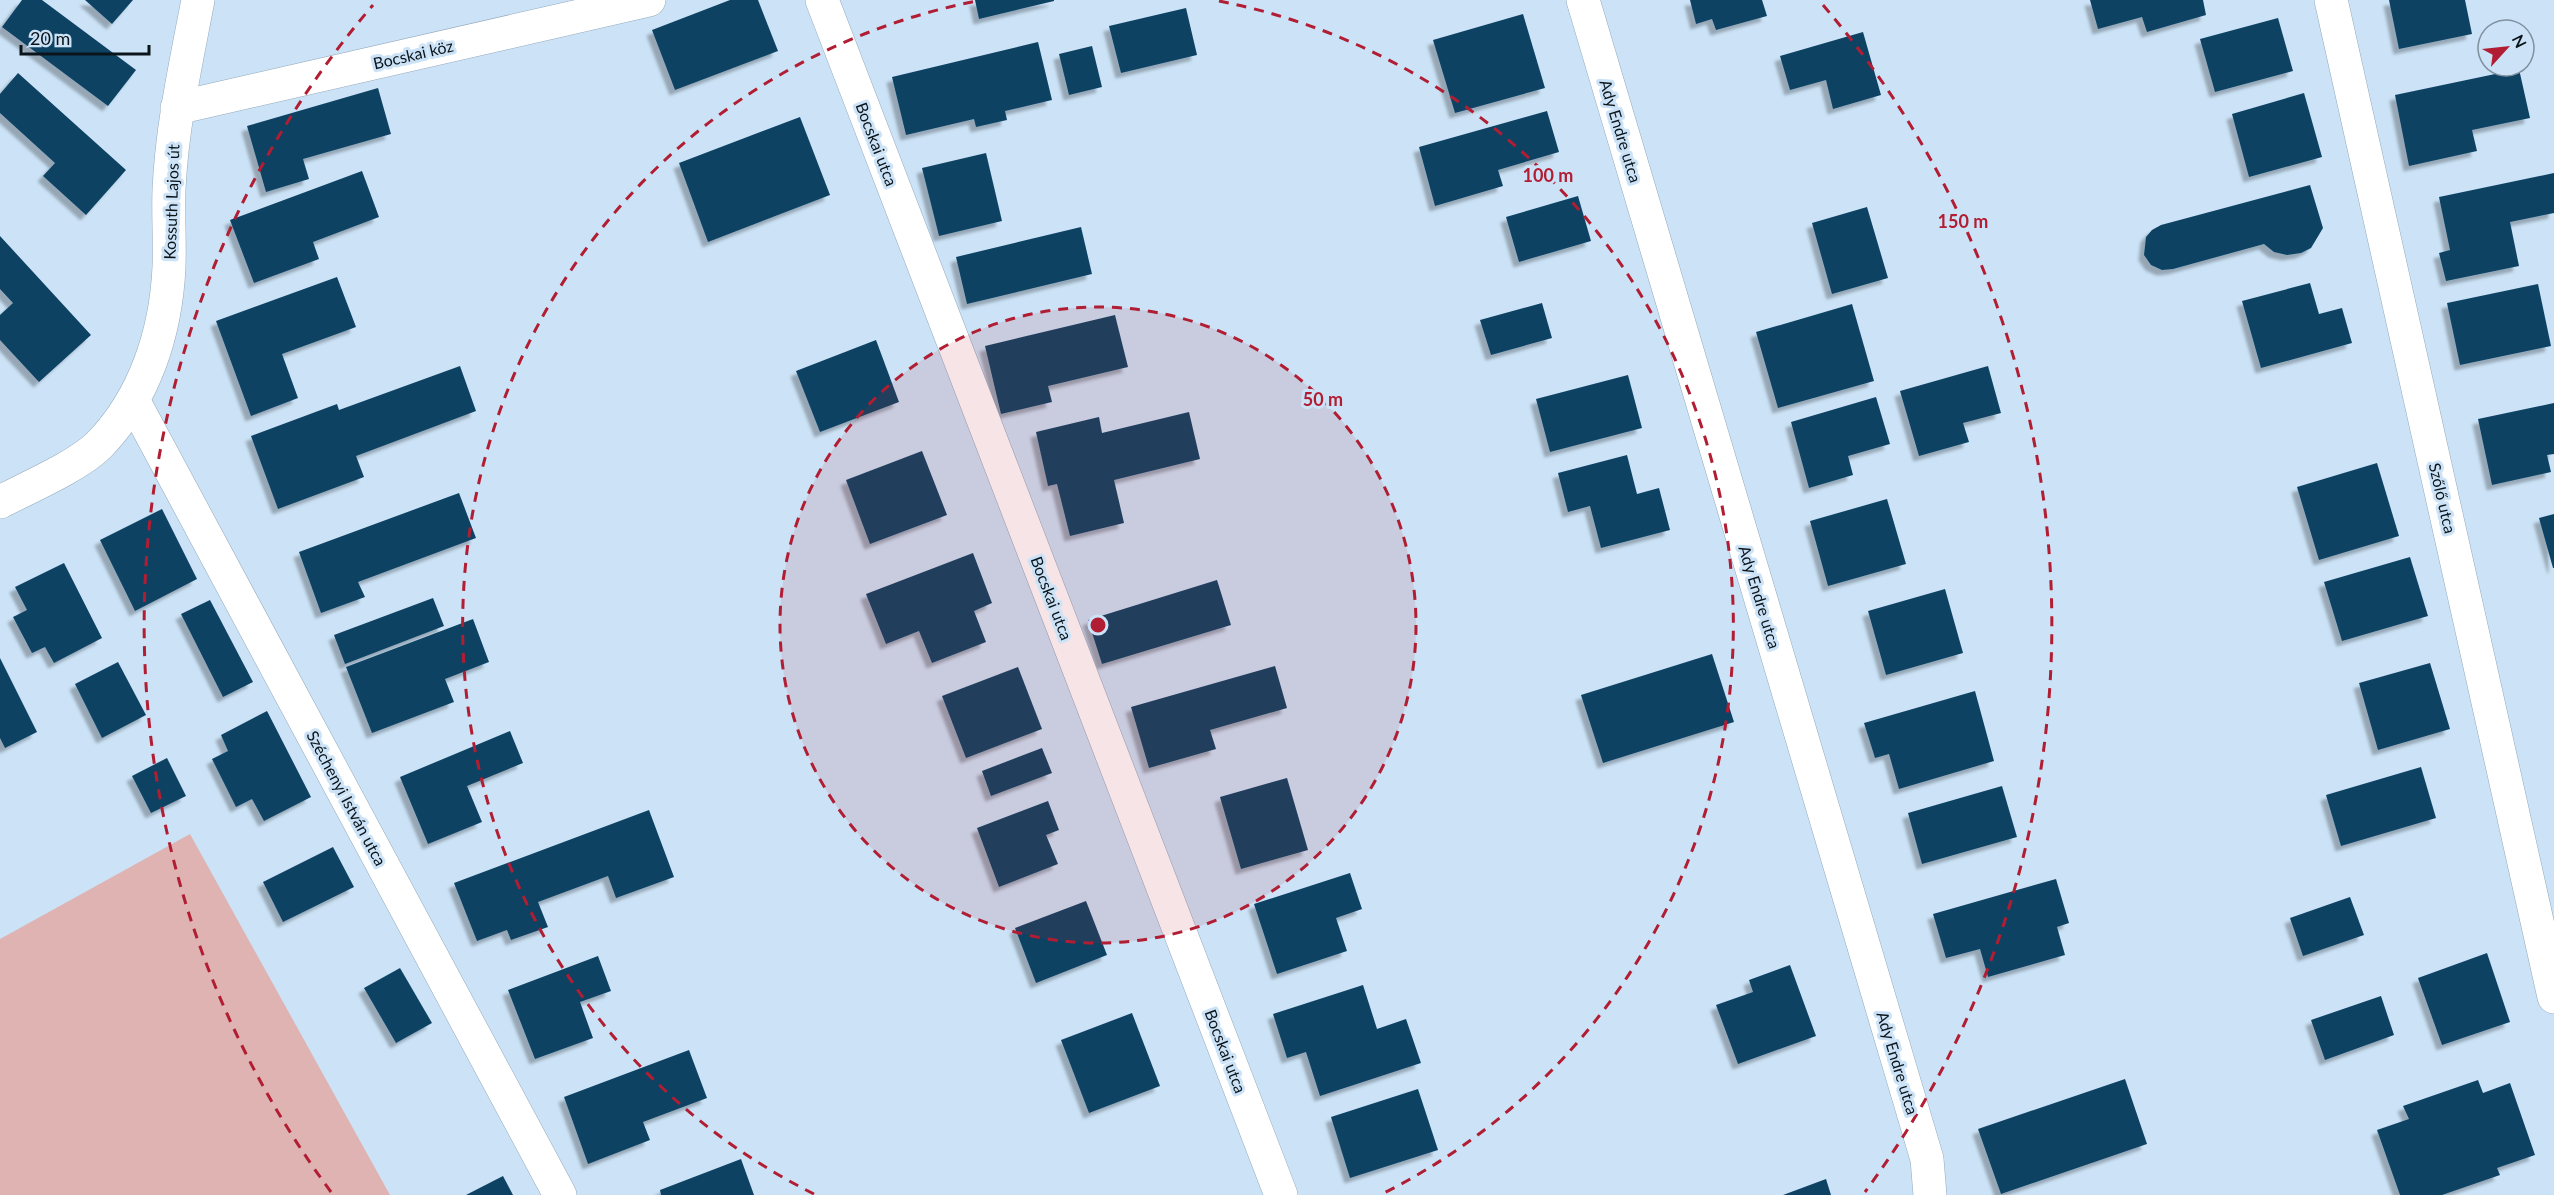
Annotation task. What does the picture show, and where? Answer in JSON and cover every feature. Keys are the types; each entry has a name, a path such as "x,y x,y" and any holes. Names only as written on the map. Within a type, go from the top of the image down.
{"street":[{"name":"Kossuth Lajos út","path":"0,502 96,448 133,400 152,361 163,321 169,269 169,190 177,108 198,0"},
{"name":"Bocskai köz","path":"177,108 649,0"},
{"name":"Bocskai utca","path":"822,0 1281,1195"},
{"name":"Ady Endre utca","path":"1583,0 1927,1159 1930,1195"},
{"name":"Szőlő utca","path":"2331,0 2554,997"},
{"name":"Széchenyi István utca","path":"133,400 560,1195"}],"shaded area":[{"path":"190,834 390,1195 0,1195 0,939"}],"building":[{"path":"22,0 42,0 136,70 108,106 2,27"},
{"path":"85,0 133,0 112,24"},
{"path":"730,0 758,0 778,51 675,90 652,30"},
{"path":"975,0 1054,0 1054,1 979,19"},
{"path":"1690,0 1762,0 1767,16 1716,30 1712,19 1696,24"},
{"path":"2090,0 2203,0 2206,15 2147,32 2142,17 2098,29"},
{"path":"2389,0 2465,0 2472,34 2399,49"},
{"path":"1186,8 1197,55 1121,73 1109,26"},
{"path":"1523,14 1545,88 1455,113 1433,40"},
{"path":"2278,18 2293,71 2215,92 2200,39"},
{"path":"1863,32 1881,95 1833,109 1826,80 1790,90 1780,56"},
{"path":"1038,42 1052,100 1005,111 1007,120 976,127 974,119 906,135 892,77"},
{"path":"1092,46 1102,87 1069,95 1059,54"},
{"path":"18,73 126,170 86,215 43,176 55,163 0,113 0,94"},
{"path":"2476,78 2521,78 2530,118 2472,130 2477,151 2409,166 2395,95"},
{"path":"378,88 391,134 303,159 309,179 266,192 247,126"},
{"path":"2304,93 2322,157 2249,177 2232,114"},
{"path":"1547,111 1559,152 1498,170 1503,186 1435,206 1419,147"},
{"path":"800,117 830,195 708,242 679,163"},
{"path":"986,153 1002,221 939,236 922,168"},
{"path":"362,171 379,217 313,242 319,259 254,283 230,220"},
{"path":"2554,173 2554,213 2510,222 2519,266 2446,281 2439,253 2450,250 2439,197"},
{"path":"2310,185 2323,228 2311,248 2301,253 2287,255 2274,252 2264,244 2162,270 2151,265 2144,255 2146,237 2161,225"},
{"path":"1578,196 1591,241 1519,262 1506,217"},
{"path":"1867,207 1888,278 1832,294 1812,223"},
{"path":"1081,227 1092,274 967,304 956,257"},
{"path":"0,236 91,335 39,382 0,340 0,315 13,303 0,289"},
{"path":"337,277 356,327 282,354 298,398 251,416 216,321"},
{"path":"2310,283 2319,314 2342,308 2352,343 2261,368 2242,301"},
{"path":"2538,284 2551,346 2460,365 2447,303"},
{"path":"1542,303 1552,338 1491,355 1480,320"},
{"path":"1852,304 1874,381 1778,408 1756,332"},
{"path":"1115,315 1128,367 1048,386 1052,402 1001,414 985,346"},
{"path":"876,340 899,402 820,432 796,371"},
{"path":"460,366 476,411 356,456 364,477 278,509 251,436 337,404 339,410"},
{"path":"1988,366 2001,413 1963,423 1969,442 1919,456 1900,391"},
{"path":"1628,375 1642,428 1550,452 1536,399"},
{"path":"1876,397 1890,444 1848,456 1853,475 1809,488 1791,422"},
{"path":"2554,403 2554,454 2547,455 2551,472 2492,485 2478,419"},
{"path":"1189,412 1200,459 1114,480 1124,523 1070,536 1057,484 1048,486 1036,432 1099,417 1102,433"},
{"path":"922,451 947,515 870,544 846,480"},
{"path":"1627,455 1637,494 1659,488 1670,530 1601,548 1590,506 1568,512 1558,473"},
{"path":"2377,463 2399,536 2319,560 2297,487"},
{"path":"459,493 476,538 358,582 365,597 321,613 299,552"},
{"path":"1887,499 1906,564 1828,586 1810,521"},
{"path":"162,509 197,579 135,611 100,540"},
{"path":"2554,514 2554,568 2553,568 2539,518"},
{"path":"973,553 992,603 974,611 986,642 932,663 919,631 886,644 866,594"},
{"path":"2410,557 2428,616 2342,641 2324,582"},
{"path":"64,563 102,638 54,663 45,647 32,653 13,617 27,610 15,587"},
{"path":"1217,580 1231,625 1102,664 1088,620"},
{"path":"1945,589 1963,653 1886,675 1868,611"},
{"path":"433,598 444,626 345,664 334,635"},
{"path":"210,600 253,682 223,697 181,614"},
{"path":"473,619 489,662 445,679 454,702 372,733 346,667"},
{"path":"1712,654 1734,722 1603,763 1581,695"},
{"path":"0,658 37,732 5,748 0,738"},
{"path":"118,662 146,715 102,738 75,684"},
{"path":"2430,663 2450,729 2378,750 2359,683"},
{"path":"1275,666 1287,708 1210,730 1216,749 1149,768 1131,707"},
{"path":"1018,667 1042,729 966,758 942,696"},
{"path":"1975,691 1994,761 1899,789 1889,754 1875,758 1864,723"},
{"path":"267,711 311,797 264,821 252,799 236,807 212,759 228,751 221,735"},
{"path":"510,731 523,763 467,786 482,822 428,844 400,777"},
{"path":"1042,748 1052,773 991,796 982,771"},
{"path":"167,758 186,796 151,813 132,776"},
{"path":"2421,767 2436,818 2341,846 2326,795"},
{"path":"1287,778 1308,850 1241,869 1220,797"},
{"path":"2002,786 2017,837 1922,864 1908,813"},
{"path":"1048,801 1059,830 1046,835 1058,864 999,887 977,828"},
{"path":"649,810 674,877 616,898 608,876 538,902 548,927 511,940 507,930 477,941 454,883"},
{"path":"333,847 354,887 283,922 263,882"},
{"path":"1350,873 1362,909 1336,918 1347,951 1277,974 1254,904"},
{"path":"2056,879 2069,923 2057,927 2065,955 1988,977 1980,949 1946,958 1933,914"},
{"path":"2350,897 2364,935 2303,956 2290,918"},
{"path":"1086,901 1107,955 1036,983 1015,928"},
{"path":"2487,953 2510,1022 2442,1045 2418,978"},
{"path":"598,956 611,991 580,1002 593,1038 535,1059 508,990"},
{"path":"1790,965 1816,1036 1738,1064 1716,1005 1753,992 1749,980"},
{"path":"400,968 432,1023 396,1043 364,988"},
{"path":"1363,985 1377,1029 1406,1019 1421,1063 1320,1096 1306,1052 1287,1058 1273,1014"},
{"path":"2381,996 2394,1035 2325,1060 2311,1020"},
{"path":"1132,1013 1160,1086 1089,1113 1061,1040"},
{"path":"689,1050 707,1098 643,1122 650,1140 588,1164 564,1097"},
{"path":"2125,1079 2147,1144 2001,1194 1978,1129"},
{"path":"2478,1080 2483,1093 2510,1083 2535,1155 2497,1168 2500,1175 2442,1195 2400,1195 2377,1130 2409,1119 2403,1106"},
{"path":"1418,1089 1438,1150 1350,1178 1331,1117"},
{"path":"741,1159 754,1195 661,1195 660,1190"},
{"path":"503,1176 513,1195 466,1195"},
{"path":"1826,1179 1831,1195 1783,1195"}]}
